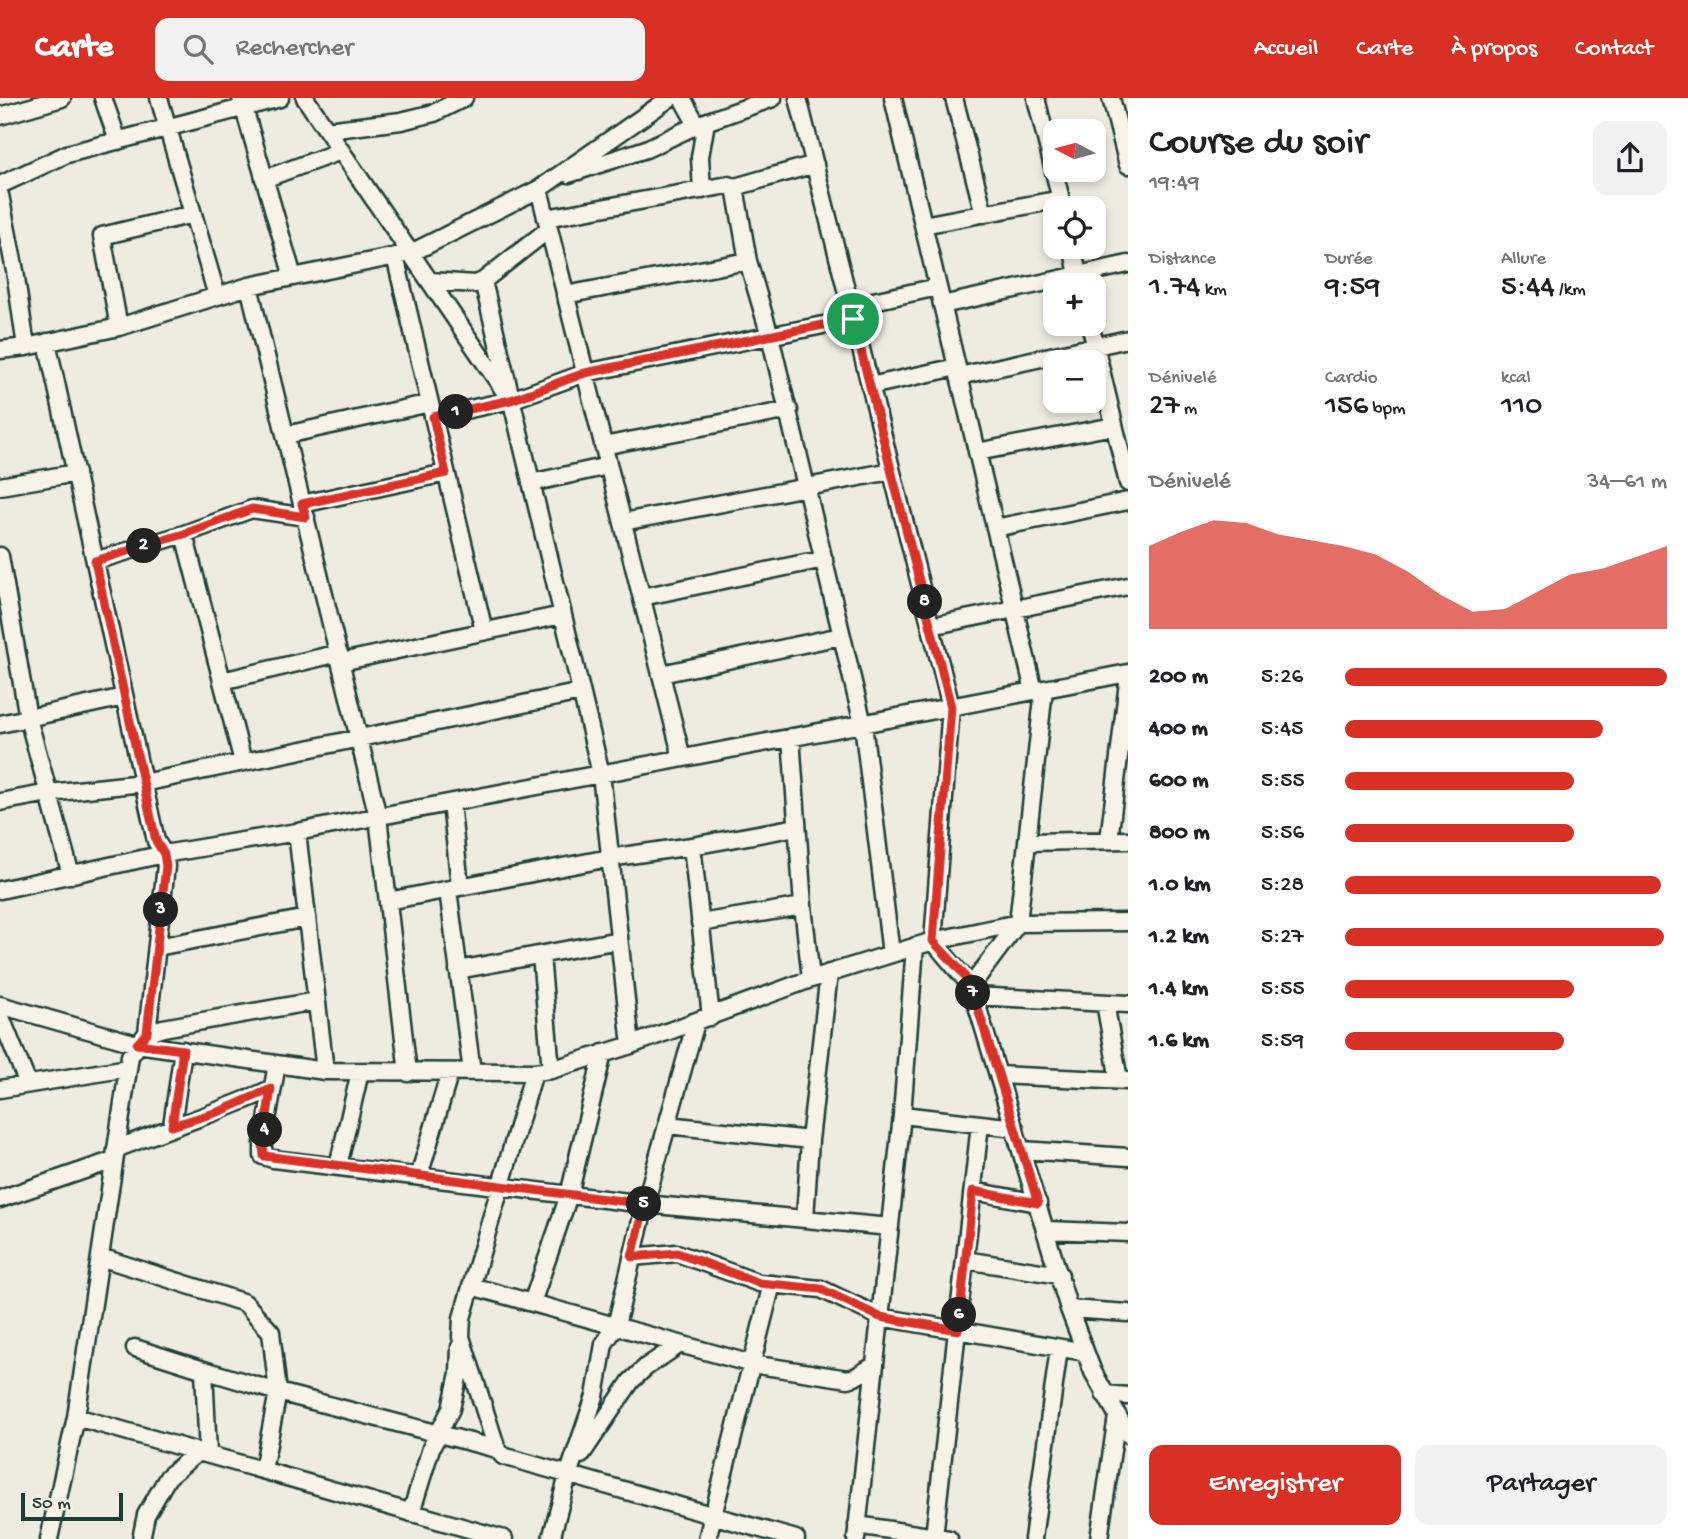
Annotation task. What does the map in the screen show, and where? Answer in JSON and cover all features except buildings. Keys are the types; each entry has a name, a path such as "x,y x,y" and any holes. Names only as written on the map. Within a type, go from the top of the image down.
{"street":[{"path":"0,117 62,98"},
{"path":"103,98 118,141"},
{"path":"159,98 218,296"},
{"path":"0,185 67,154 168,128 242,103 280,98"},
{"path":"305,98 341,151 403,255 429,281 511,400"},
{"path":"327,130 401,121 434,113 464,98"},
{"path":"545,185 670,98"},
{"path":"682,98 702,124 702,190"},
{"path":"0,350 120,327 249,286 403,255 545,185 646,149 702,124 773,98"},
{"path":"798,98 951,707 933,941 961,971 972,991 1016,1128 1069,1309 1104,1394 1128,1434"},
{"path":"893,98 1014,609 1039,690 1028,842 1018,923 972,991"},
{"path":"954,98 984,214"},
{"path":"1036,98 1060,196"},
{"path":"1111,98 1128,165"},
{"path":"242,103 293,277"},
{"path":"635,122 646,149"},
{"path":"264,179 341,151"},
{"path":"429,281 475,284 483,281 547,224 702,190 735,187 815,164"},
{"path":"545,185 547,224 682,758"},
{"path":"735,187 748,261 789,410 863,724 891,954"},
{"path":"0,195 26,347"},
{"path":"923,225 1043,206"},
{"path":"120,327 102,236 193,214"},
{"path":"403,255 432,410 484,631"},
{"path":"565,295 748,261"},
{"path":"1101,273 1128,264"},
{"path":"483,281 601,774 631,1045"},
{"path":"249,286 378,817 408,1073"},
{"path":"286,435 432,410 511,400 585,373 770,335 938,287"},
{"path":"942,305 1043,287"},
{"path":"1093,336 1128,483"},
{"path":"870,386 1128,339"},
{"path":"47,342 156,841 164,854 166,866 157,947 142,1039 130,1056 76,1417 50,1539"},
{"path":"603,446 789,410"},
{"path":"977,452 1114,426"},
{"path":"531,483 608,466"},
{"path":"623,522 891,471"},
{"path":"0,486 76,473"},
{"path":"95,561 184,534 252,509 304,511 446,473"},
{"path":"995,528 1128,501"},
{"path":"184,534 243,762"},
{"path":"642,597 824,559"},
{"path":"1,562 7,644 71,875"},
{"path":"931,626 1128,586"},
{"path":"222,681 562,615"},
{"path":"661,674 841,636"},
{"path":"0,890 164,854 378,817 1128,673"},
{"path":"1109,841 1128,682"},
{"path":"0,802 49,793 143,783 581,692"},
{"path":"0,724 124,697"},
{"path":"791,737 811,979"},
{"path":"451,803 457,970 472,1072"},
{"path":"387,901 609,858 797,827"},
{"path":"297,832 325,1071"},
{"path":"1028,842 1128,840"},
{"path":"551,1539 568,1475 595,1396 604,1344 616,1326 667,1125 703,1019 701,923 692,846"},
{"path":"701,923 803,905"},
{"path":"157,947 307,918"},
{"path":"0,1005 183,1050 325,1071 534,1072 551,1070 631,1045 811,979 933,941 1018,923 1128,922"},
{"path":"457,970 619,940"},
{"path":"915,946 902,1115 856,1532 941,1538 958,1330 980,1124"},
{"path":"541,955 551,1070"},
{"path":"805,1219 810,1140 830,974"},
{"path":"972,991 1128,1004"},
{"path":"142,1039 163,1028 316,1001"},
{"path":"999,1074 1124,1080 1105,1003"},
{"path":"0,1015 28,1084"},
{"path":"172,1126 183,1050"},
{"path":"532,1303 569,1195 603,1053"},
{"path":"277,1064 263,1143 264,1156 645,1204 890,1227"},
{"path":"0,1089 128,1068"},
{"path":"338,1166 360,1072"},
{"path":"419,1176 450,1072"},
{"path":"411,1513 431,1448 451,1409 459,1373 462,1318 534,1072"},
{"path":"0,1199 115,1154 172,1126 221,1111 271,1089"},
{"path":"902,1115 1016,1128"},
{"path":"667,1125 810,1140"},
{"path":"1022,1150 1128,1157"},
{"path":"973,1191 1038,1203"},
{"path":"1046,1230 1128,1233"},
{"path":"632,1257 677,1253 759,1283 821,1289 880,1317 1085,1352"},
{"path":"100,1257 245,1303 271,1332 278,1392 263,1470"},
{"path":"965,1260 1060,1275"},
{"path":"707,1539 772,1284"},
{"path":"471,1286 752,1364 848,1379 875,1365"},
{"path":"1069,1309 1128,1313"},
{"path":"461,1337 497,1449 503,1456 796,1539"},
{"path":"568,1475 631,1381 646,1367 680,1344"},
{"path":"135,1348 278,1392 497,1449"},
{"path":"1033,1539 1059,1348"},
{"path":"204,1370 204,1453"},
{"path":"1104,1394 1128,1396"},
{"path":"1099,1539 1117,1416"},
{"path":"76,1417 504,1539"},
{"path":"141,1539 146,1515 168,1477 204,1453"}],"route":[{"path":"853,319 951,707 933,941 971,986 1038,1203 973,1191 958,1330 880,1317 821,1289 759,1283 677,1253 632,1257 645,1204 264,1156 263,1143 271,1089 221,1111 172,1126 183,1050 137,1044 147,1033 166,866 164,854 156,841 95,561 184,534 252,509 306,517 302,504 446,473 433,417 511,400 585,373 853,319"}]}
